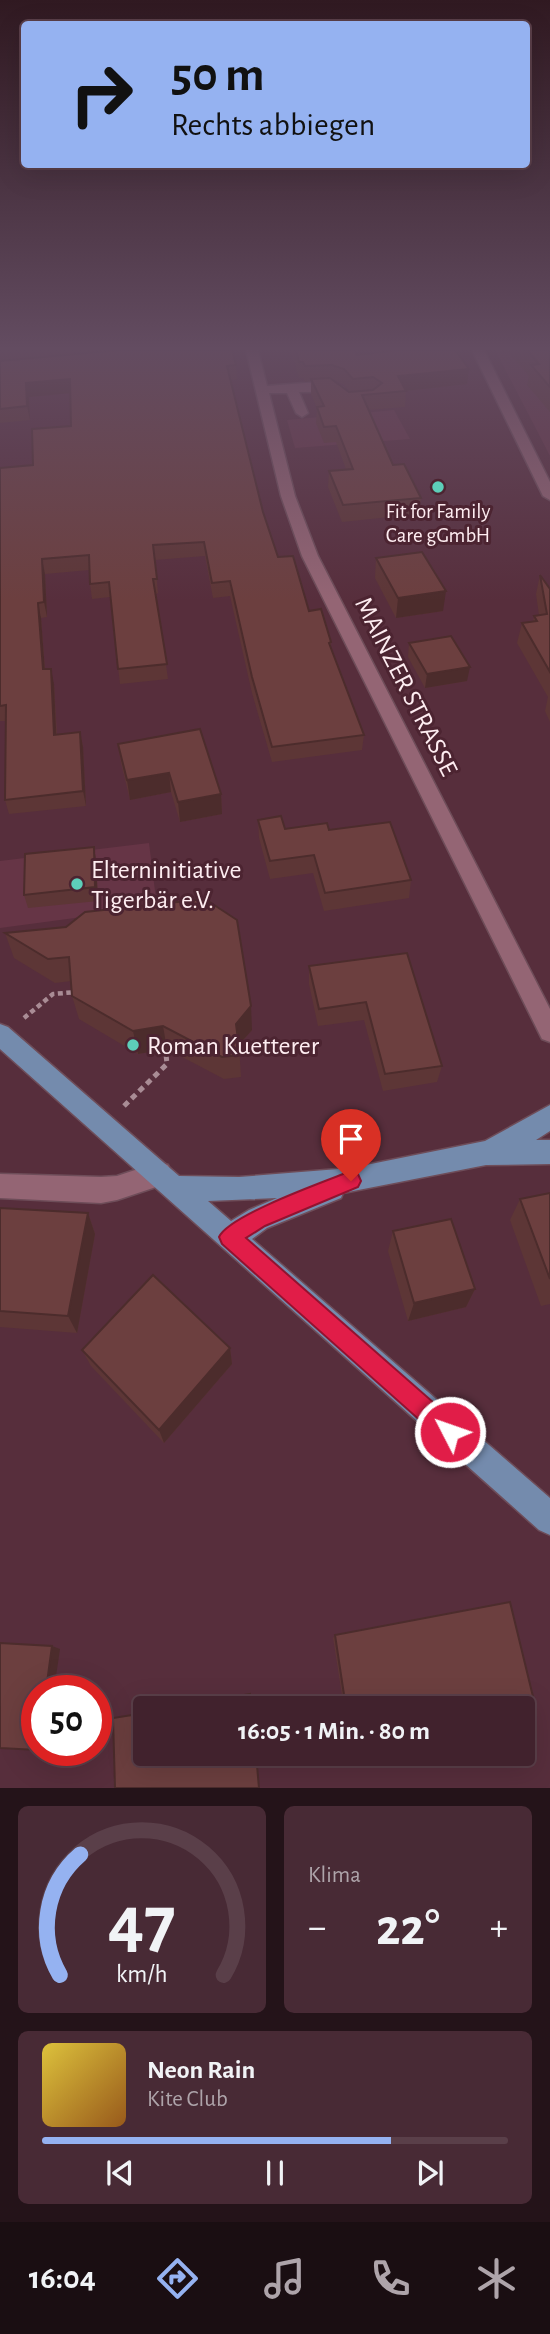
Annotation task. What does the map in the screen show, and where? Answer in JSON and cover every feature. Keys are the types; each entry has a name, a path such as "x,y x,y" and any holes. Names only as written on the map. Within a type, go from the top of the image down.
{"main road":[{"path":"0,1034 550,1520"},
{"path":"486,1153 531,1130 550,1116"},
{"path":"167,1181 239,1189 351,1181 486,1153 550,1152"},
{"path":"230,1237 258,1219 351,1181"}],"street":[{"name":"MAINZER STRASSE","path":"273,433 288,496 310,556 550,1032"},
{"path":"519,433 550,496"},
{"path":"0,1186 101,1190 167,1181"}],"path":[{"path":"24,1018 53,994 79,991"},
{"path":"124,1106 167,1064 164,1037"}],"shaded area":[{"path":"291,433 407,433 410,439 295,448"},
{"path":"538,433 550,433 550,456"},
{"name":"Elterninitiative Tigerbär e.V.","path":"149,843 157,907 0,928 0,861"}],"building":[{"path":"32,433 244,433 263,512 278,557 293,556 309,611 321,609 331,642 329,643 364,735 272,747 252,677 230,581 212,583 204,542 153,545 157,579 153,579 167,664 118,669 109,582 90,584 89,555 42,559 44,602 38,603 43,669 51,669 54,735 80,732 83,791 5,800 6,705 0,706 0,468 33,465"},
{"path":"339,433 379,433 393,465 404,464 421,498 343,505 329,471 353,469"},
{"path":"422,552 446,591 398,598 376,558"},
{"path":"540,575 550,589 550,672 522,623 537,621 534,616 547,614"},
{"path":"451,636 470,667 427,674 409,643"},
{"path":"200,729 221,794 178,802 169,773 127,780 118,744"},
{"path":"281,816 285,829 327,823 329,830 390,822 411,880 325,893 314,855 270,861 258,820"},
{"path":"94,847 95,887 24,895 25,854"},
{"path":"205,899 237,920 251,1006 236,1024 240,1055 222,1057 163,1026 133,1031 72,996 69,957 48,959 5,933 66,927 85,912"},
{"path":"407,953 442,1066 385,1074 366,1002 319,1009 309,966"},
{"path":"550,1193 550,1279 520,1199"},
{"path":"0,1208 88,1213 68,1316 0,1311"},
{"path":"451,1219 475,1289 414,1303 393,1231"},
{"path":"153,1275 230,1348 159,1430 82,1350"},
{"path":"510,1602 533,1696 344,1696 335,1635"},
{"path":"0,1643 52,1646 48,1675 21,1675 21,1749 0,1748"},
{"path":"133,1715 133,1766 257,1766 259,1788 115,1788 113,1718"}],"place":[{"name":"Fit for Family Care gGmbH","path":"438,487"},
{"name":"Elterninitiative Tigerbär e.V.","path":"77,884"},
{"name":"Roman Kuetterer","path":"133,1045"}],"route":[{"path":"351,1181 258,1219 230,1237 450,1432"}]}
